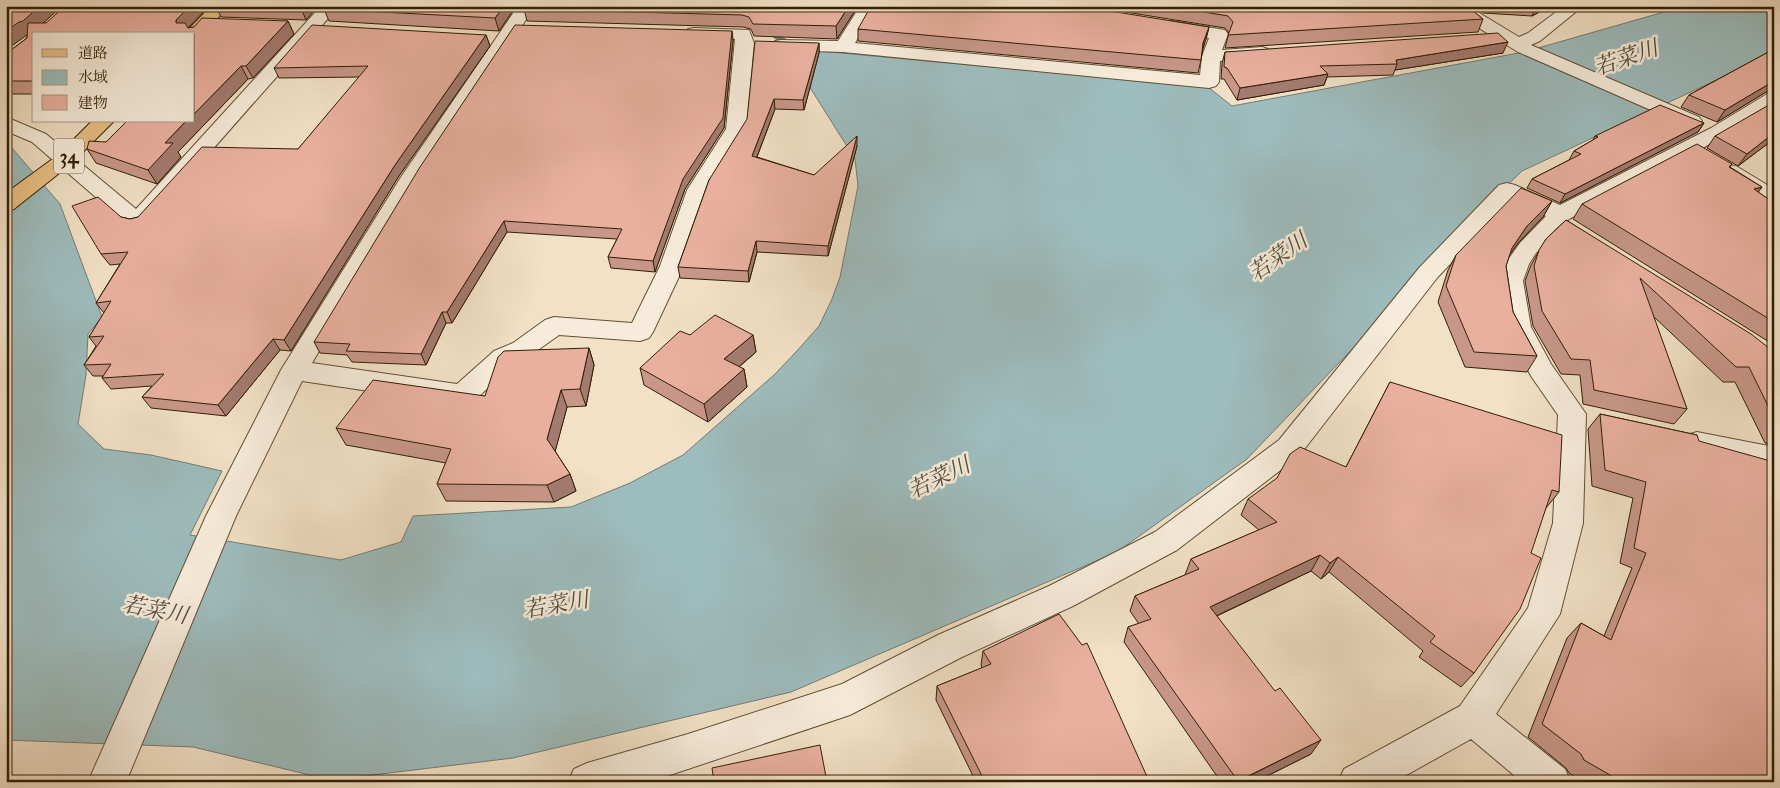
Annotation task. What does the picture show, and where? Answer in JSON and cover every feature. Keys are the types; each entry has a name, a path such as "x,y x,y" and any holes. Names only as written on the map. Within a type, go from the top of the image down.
{"main road":[{"path":"198,28 221,6"},
{"name":"34","path":"6,204 65,159 103,122"}],"street":[{"path":"6,123 39,138 137,221 331,6"},
{"path":"107,782 221,516 294,370 500,35 527,6"},
{"path":"843,47 869,6"},
{"path":"1461,6 1475,18 1515,43 1718,132"},
{"path":"1478,40 1515,43 1534,37 1575,6"},
{"path":"745,43 843,47 1209,82 1211,56 1223,15"},
{"path":"1156,23 1219,34"},
{"path":"198,28 223,24"},
{"path":"500,35 531,29"},
{"path":"294,370 463,395 503,358 522,349 554,326 640,332 672,266 698,190 736,129 745,43 744,34 675,32"},
{"path":"1211,56 1280,52"},
{"path":"1357,782 1473,718 1543,614 1568,523 1585,417 1540,369 1518,327 1511,281 1517,264 1528,248 1562,221 1702,156 1718,132 1774,98"},
{"path":"1702,156 1774,198"},
{"path":"587,782 688,752 850,698 950,646 1061,596 1166,541 1289,448 1428,273 1507,190 1562,221"},
{"path":"1673,437 1774,458"},
{"path":"1473,718 1552,782"}],"water":[{"name":"若菜川","path":"1685,6 1774,6 1774,53 1522,171 1423,267 1358,343 1247,459 1117,552 791,692 513,758 331,780 193,747 6,740 6,141 60,204 102,317 88,334 86,375 78,424 104,449 151,455 222,471 190,535 341,560 401,542 413,516 571,507 630,483 683,455 774,375 796,352 819,326 832,299 840,277 858,186 855,159 809,86 819,51 1208,87 1232,106 1524,52"}],"building":[{"path":"6,6 40,6 23,21 6,31"},
{"path":"65,6 190,6 176,20 176,23 185,23 188,28 194,27 202,18 288,21 246,66 241,66 195,113 195,32 32,32 32,81 6,81 8,78 6,78 6,54 27,38 28,23 46,23"},
{"path":"265,6 302,6 301,8"},
{"path":"326,6 504,6 495,18 324,9"},
{"path":"526,6 849,6 836,26 753,24 749,17 742,15 524,9"},
{"path":"871,6 1079,6 1209,27 1203,43 1201,60 858,29"},
{"path":"1169,6 1467,6 1483,19 1228,35 1233,22 1228,16"},
{"path":"312,25 486,35 395,165 284,340 273,339 218,405 142,397 164,374 102,378 111,364 84,365 104,336 89,337 111,301 96,303 128,252 101,254 72,206 98,197 121,217 130,219 138,217 202,147 298,149 368,66 274,68"},
{"path":"515,25 732,31 723,118 683,179 653,261 608,257 622,229 504,221 447,312 442,312 421,354 346,351 350,344 314,342 420,167"},
{"path":"1498,33 1508,42 1396,60 1397,64 1320,66 1328,74 1240,88 1227,68 1224,67 1225,52"},
{"path":"755,41 819,43 803,100 774,99 752,156 814,175 857,136 828,246 756,241 748,271 678,267 709,180 747,119"},
{"path":"1774,49 1774,81 1725,110 1689,95"},
{"path":"1774,102 1774,133 1747,154 1715,136"},
{"path":"1660,105 1704,123 1565,194 1532,179 1581,154 1574,151 1598,137 1595,136"},
{"path":"126,122 185,122 165,143 173,143 148,170 87,149 89,141 106,142"},
{"path":"1697,144 1732,164 1729,167 1762,187 1754,189 1774,203 1774,265 1768,266 1774,271 1774,322 1582,204"},
{"path":"1521,188 1552,201 1527,226 1512,248 1506,266 1513,312 1537,356 1474,352 1446,286 1456,255"},
{"path":"1566,220 1751,334 1774,352 1774,418 1749,367 1736,367 1640,278 1687,409 1594,390 1590,360 1571,359 1542,311 1534,266 1539,250 1546,239"},
{"path":"715,315 753,335 724,359 744,369 704,404 640,368 680,331 690,335"},
{"path":"589,348 580,389 561,390 547,439 570,474 547,485 437,484 451,449 336,428 373,380 485,396 498,357 504,351"},
{"path":"1390,382 1562,435 1559,492 1552,490 1531,553 1541,558 1520,609 1474,673 1430,642 1435,636 1338,557 1330,563 1320,555 1210,607 1275,691 1280,688 1321,740 1238,781 1128,627 1151,619 1135,596 1199,569 1191,559 1277,522 1248,499 1277,478 1290,454 1300,447 1346,467"},
{"path":"1600,414 1697,435 1699,441 1774,462 1774,766 1769,782 1622,782 1584,760 1581,754 1542,724 1581,623 1611,640 1646,553 1634,548 1646,482 1605,470"},
{"path":"1059,614 1082,645 1087,643 1149,781 985,782 937,686 991,664 983,651"},
{"path":"820,745 827,782 714,782 712,768"}],"waterway":[{"path":"737,6 758,24 799,51"}]}
